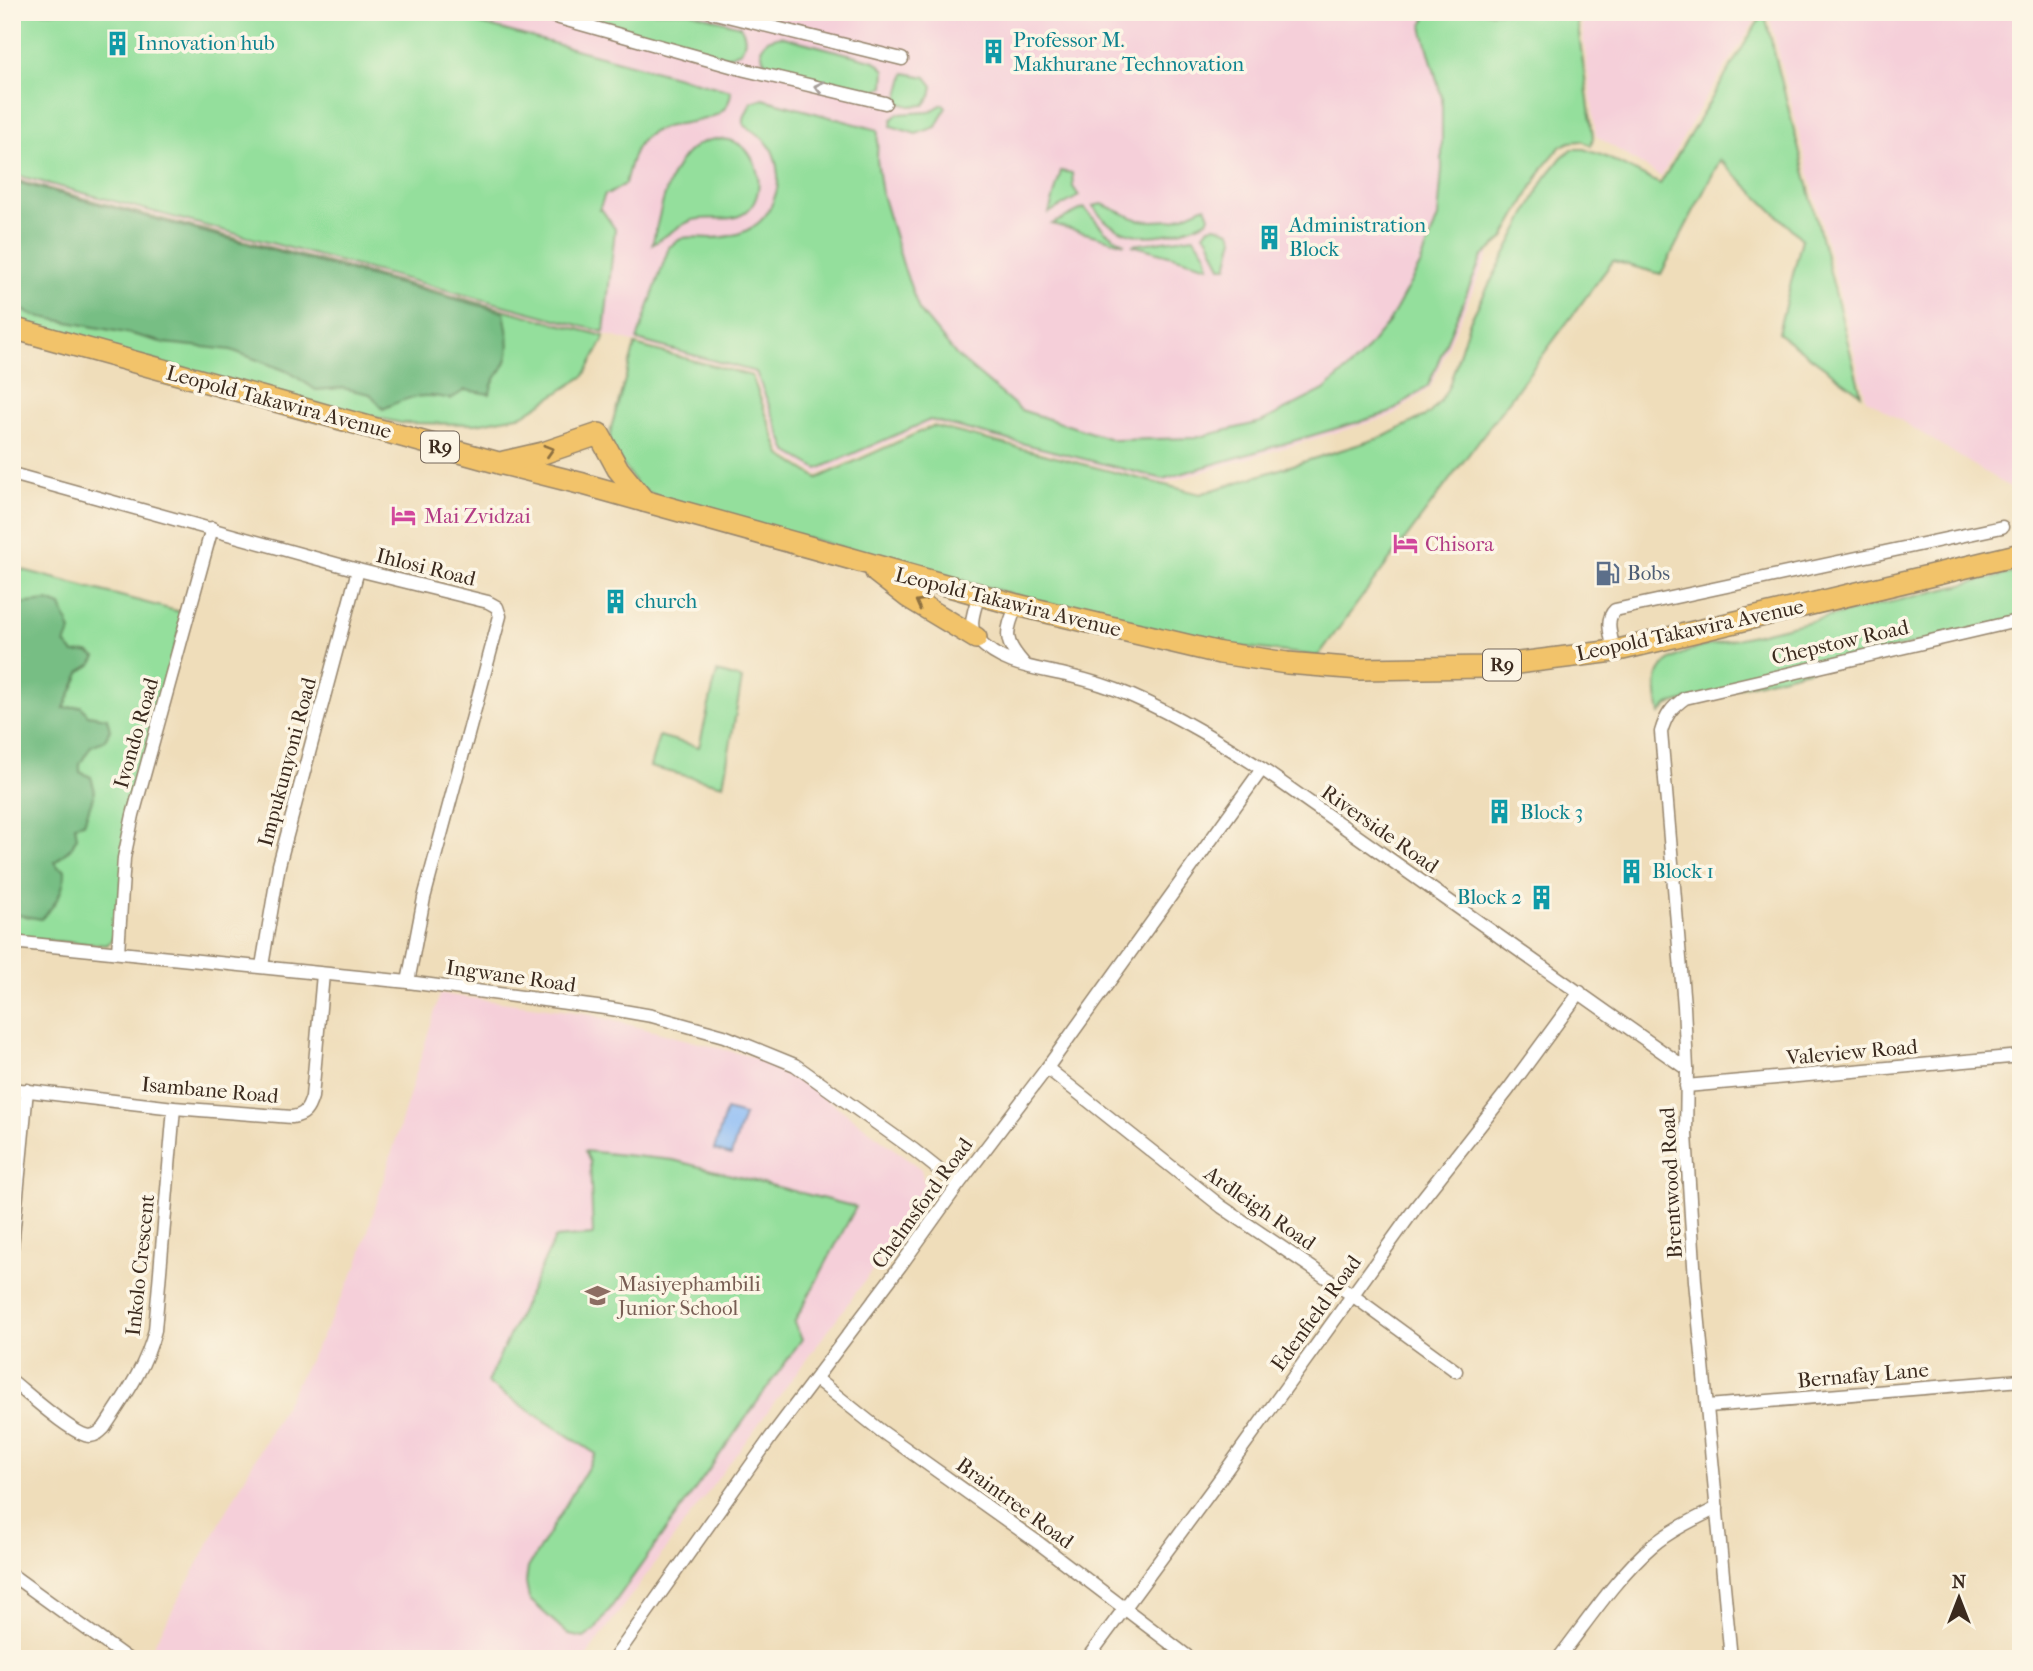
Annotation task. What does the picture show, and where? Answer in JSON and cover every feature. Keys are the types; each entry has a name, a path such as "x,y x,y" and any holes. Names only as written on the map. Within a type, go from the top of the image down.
{"highway":[{"name":"Leopold Takawira Avenue","path":"12,328 1017,605 1220,653 1287,663 1360,670 1486,667 1614,651 2021,554"},
{"path":"499,463 543,453 599,434 618,469 644,501"},
{"path":"867,565 908,597 976,638"}],"street":[{"path":"538,12 745,70 885,103"},
{"path":"711,12 902,59"},
{"name":"Ihlosi Road","path":"12,474 358,569 493,603 500,616 424,898 408,982"},
{"path":"1614,651 1609,615 1615,610 2002,527"},
{"name":"Ivondo Road","path":"118,952 124,858 131,826 212,528"},
{"name":"Impukunyoni Road","path":"262,966 279,865 358,569"},
{"path":"976,638 972,617 979,595"},
{"path":"1017,605 1009,624 1007,638 1010,649 1028,668"},
{"name":"Chepstow Road","path":"1671,708 1685,698 2021,620"},
{"name":"Riverside Road","path":"976,638 999,656 1028,668 1068,675 1132,696 1212,737 1262,769 1687,1069"},
{"name":"Brentwood Road","path":"1671,708 1661,732 1683,992 1687,1069 1686,1134 1695,1280 1731,1659"},
{"name":"Chelmsford Road","path":"614,1659 771,1437 1048,1068 1262,769"},
{"name":"Ingwane Road","path":"12,942 408,982 652,1016 724,1036 773,1055 811,1075 958,1185"},
{"name":"Isambane Road","path":"12,1088 174,1108 292,1117 306,1112 312,1097 323,974"},
{"name":"Edenfield Road","path":"1087,1659 1416,1207 1508,1090 1580,992"},
{"name":"Valeview Road","path":"1686,1086 2021,1056"},
{"name":"Ardleigh Road","path":"1048,1068 1222,1207 1352,1295 1457,1371"},
{"path":"12,1247 27,1090"},
{"name":"Inkolo Crescent","path":"12,1381 75,1431 90,1436 98,1434 104,1428 135,1382 149,1353 155,1330 174,1108"},
{"name":"Braintree Road","path":"816,1379 881,1431 1040,1544 1191,1659"},
{"name":"Bernafay Lane","path":"1708,1406 2021,1380"},
{"path":"1558,1659 1632,1566 1652,1546 1717,1508"},
{"path":"12,1575 128,1659"}],"shaded area":[{"path":"12,12 1556,12 1515,194 1430,388 1392,416 1165,483 932,423 818,475 783,453 754,374 12,177"},
{"path":"1580,12 1761,12 1703,103 1661,177 1596,136"},
{"path":"1768,12 2021,12 2021,489 2014,490 1866,399"},
{"name":"Masiyephambili Junior School","path":"440,994 584,1013 780,1064 921,1169 927,1197 584,1659 146,1659 327,1327 358,1264"}],"green space":[{"path":"12,12 437,12 731,91 728,104 720,113 654,131 643,139 634,155 625,184 605,194 599,210 602,210 615,229 604,332 12,174"},
{"path":"563,12 690,12 740,26 744,42 741,51 727,57"},
{"path":"1429,12 1576,12 1593,137 1591,146 1582,141 1561,146 1544,166 1503,239 1482,257 1428,386 1389,413 1163,479 930,420 818,469 787,451 756,372 637,340 669,247 683,238 719,238 745,231 759,222 770,208 778,184 775,158 765,140 744,125 751,102 763,99 878,130 877,160 882,194 919,310 957,356 1021,410 1114,440 1195,438 1261,422 1324,390 1359,359 1389,322 1420,265 1438,217 1442,169 1442,98 1423,31 1423,23"},
{"path":"1764,12 1861,394 1778,333 1802,239 1720,160 1661,274 1613,261 1318,656 1225,645 1044,603 658,497 638,487 609,444 611,428 635,345 752,376 781,455 818,478 933,426 1200,494 1383,437 1429,414 1440,402 1449,386 1469,323 1545,178 1562,157 1572,149 1584,149 1660,184"},
{"path":"780,36 875,61 885,70 884,86 873,94 865,95 771,68 763,59 761,49 767,40"},
{"path":"905,73 926,77 933,86 931,96 924,105 910,106 899,103"},
{"path":"943,104 946,107 936,127 916,134 891,126 892,119 897,114 929,112"},
{"path":"716,139 737,143 751,156 758,176 757,196 753,205 734,218 693,220 652,245 664,197 678,165 700,144"},
{"path":"1061,171 1072,173 1073,187 1079,196 1049,213"},
{"path":"12,179 604,336 603,341 584,376 523,415 476,424 401,423 303,402 12,322"},
{"path":"12,181 504,312 509,341 506,362 494,380 490,394 465,390 451,399 417,397 383,409 370,394 342,388 316,390 289,372 231,350 164,343 36,316 12,306"},
{"path":"1102,204 1138,220 1174,220 1205,206 1209,216 1207,221 1177,232 1146,236 1131,234 1104,219 1093,206"},
{"path":"1084,208 1105,231 1125,244 1052,224"},
{"path":"1216,226 1230,231 1234,238 1227,267 1221,267 1209,239 1204,234 1209,227"},
{"path":"1194,237 1206,253 1209,266 1132,245"},
{"path":"12,567 184,613 130,814 116,935 107,945 12,938"},
{"path":"2021,571 2021,617 1668,705 1660,714 1657,689 1659,672 1670,660 1694,649"},
{"path":"48,601 61,606 71,631 65,643 74,653 88,652 96,657 92,664 81,671 64,708 81,706 88,715 107,718 110,730 104,741 91,746 80,764 80,772 91,777 95,791 84,823 75,825 77,837 71,848 55,862 65,870 63,884 55,903 41,919 12,914 12,602 17,604"},
{"path":"717,672 742,679 723,785 650,767 659,736 699,747"},
{"path":"585,1151 673,1160 856,1207 794,1323 802,1339 595,1630 584,1638 569,1635 529,1599 526,1582 528,1568 596,1454 487,1383 555,1238 593,1235 590,1162"}],"water":[{"path":"726,1110 744,1115 731,1155 714,1150"}],"place":[{"name":"Innovation hub","path":"117,43"},
{"name":"Professor M. Makhurane Technovation","path":"993,52"},
{"name":"Administration Block","path":"1269,237"},
{"name":"Mai Zvidzai","path":"404,516"},
{"name":"Chisora","path":"1405,544"},
{"name":"Bobs","path":"1607,573"},
{"name":"church","path":"615,601"},
{"name":"Block 3","path":"1500,812"},
{"name":"Block 1","path":"1632,871"},
{"name":"Block 2","path":"1542,897"},
{"name":"Masiyephambili Junior School","path":"598,1296"}]}
